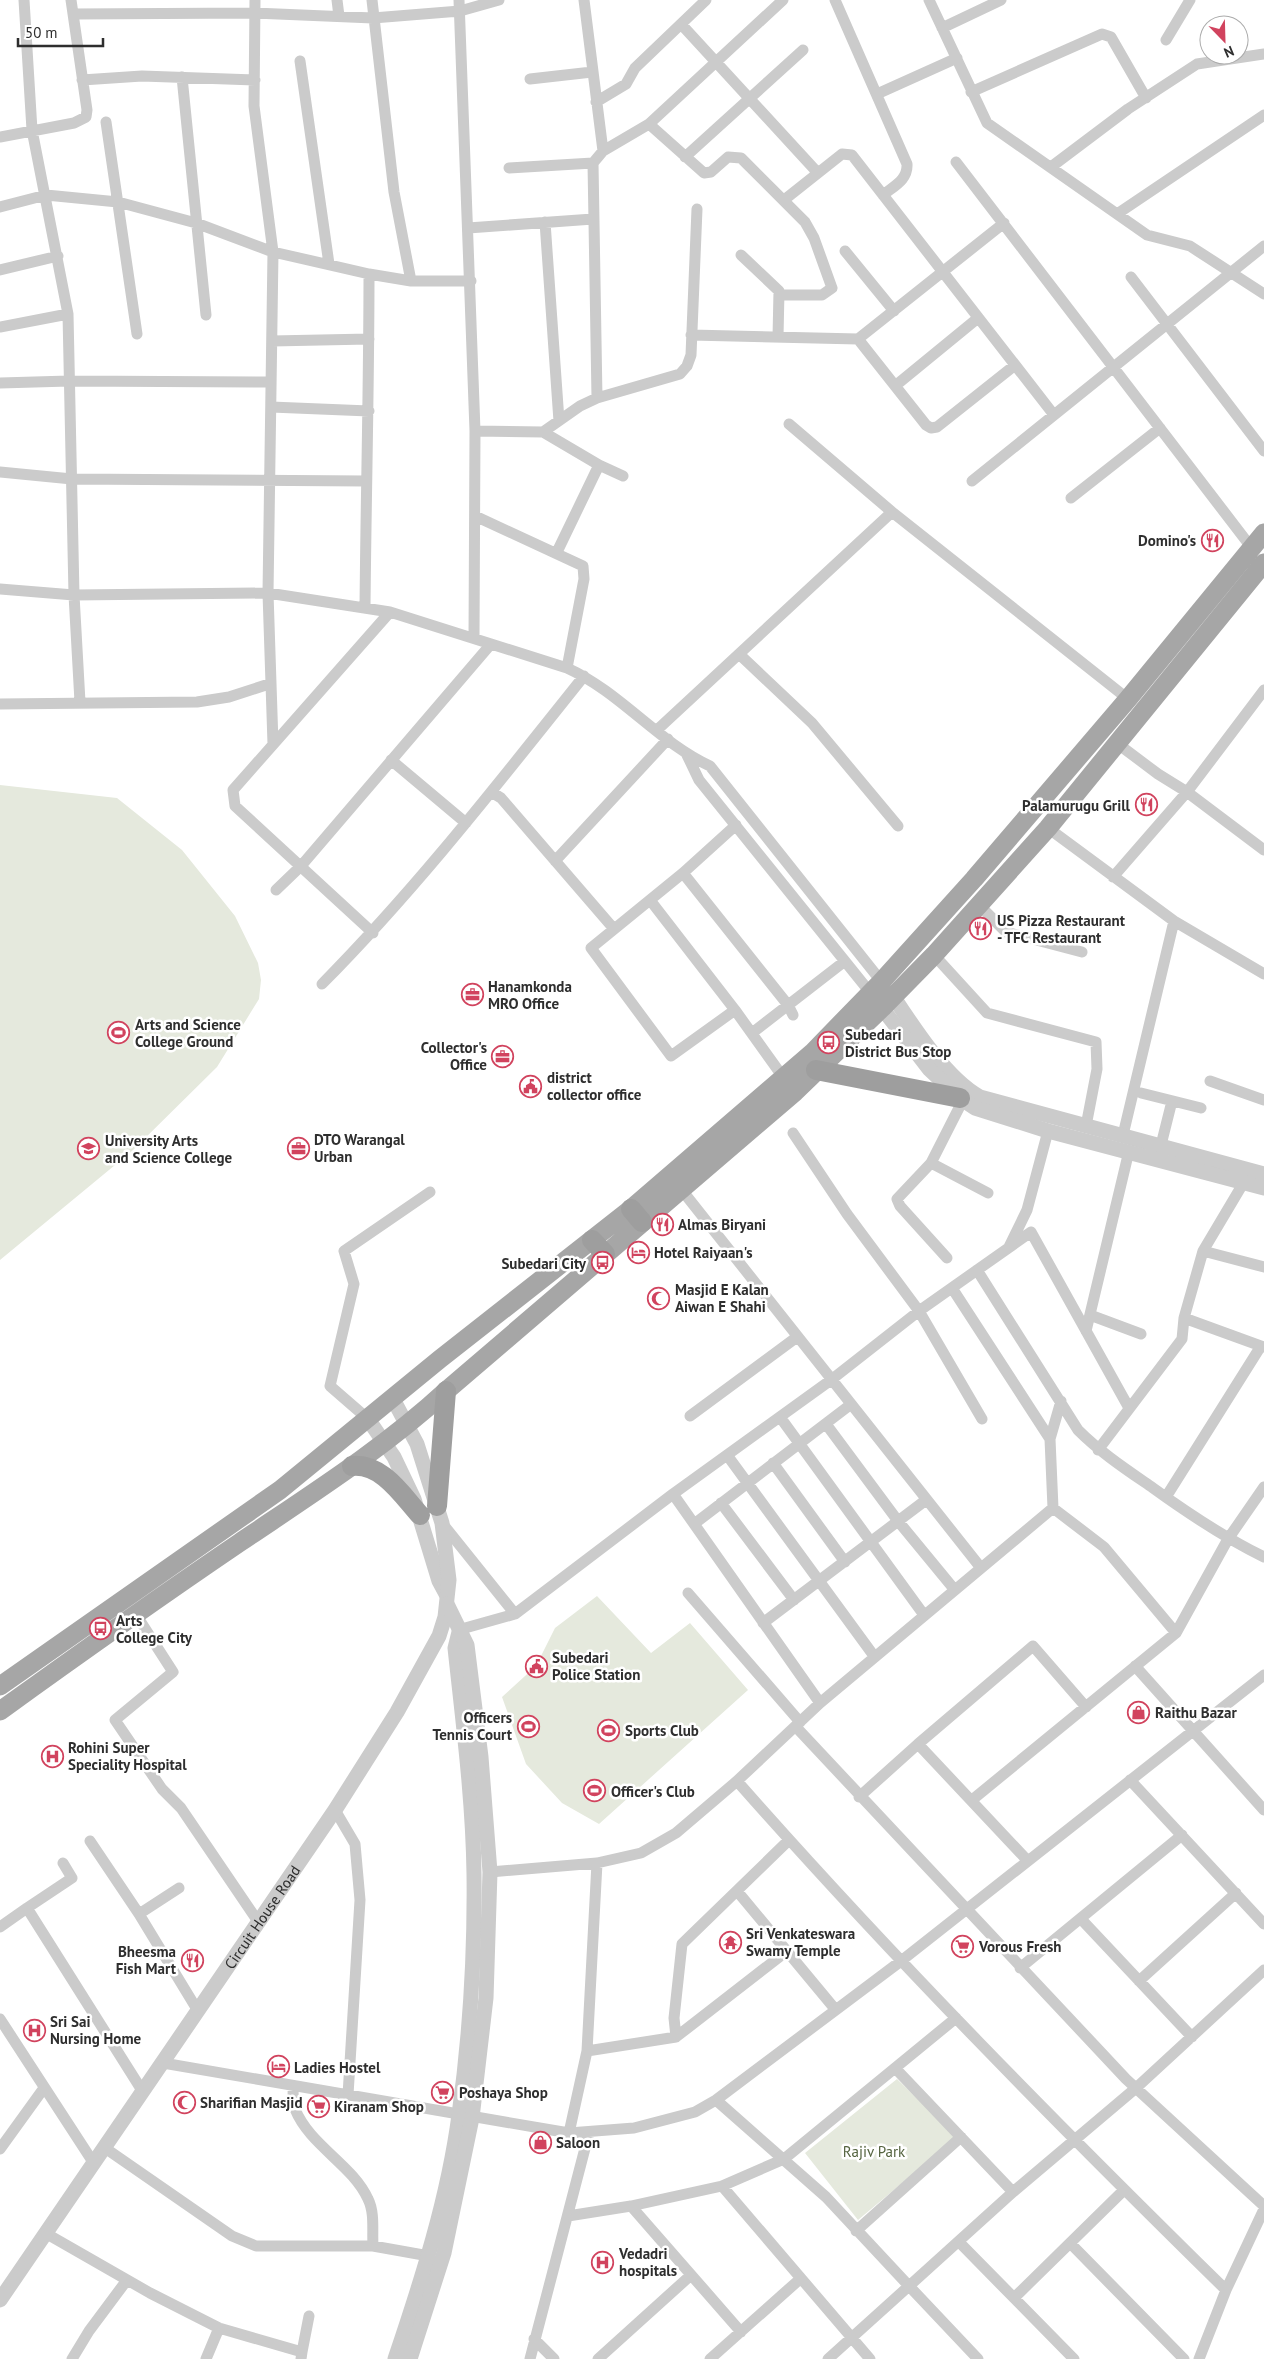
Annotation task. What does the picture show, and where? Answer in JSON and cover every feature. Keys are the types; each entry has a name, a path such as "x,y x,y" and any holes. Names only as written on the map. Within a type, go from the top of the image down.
{"highway":[{"path":"816,1070 962,1099"},
{"path":"433,1515 446,1390"},
{"path":"352,1466 362,1465 384,1476 433,1515"}],"main road":[{"path":"637,1216 680,1189 795,1092 816,1070 882,995 974,879 1128,700 1264,532"},
{"path":"0,1711 135,1614 409,1425 599,1247 637,1216 783,1078 882,995 934,955 1048,828 1261,572"},
{"path":"0,1686 280,1490 440,1359 599,1247"}],"street":[{"path":"24,0 32,130 68,314 74,595 80,702"},
{"path":"0,137 74,123 86,117 71,0"},
{"path":"255,0 254,106 273,252 268,593 269,684 273,744"},
{"path":"337,0 339,16"},
{"path":"372,0 394,192 411,281"},
{"path":"73,14 254,13 373,18 499,0"},
{"path":"584,0 603,150"},
{"path":"596,102 626,84 636,68 706,0"},
{"path":"597,398 593,163 603,150 649,124 783,0"},
{"path":"835,0 907,164 908,172 903,179 883,195"},
{"path":"929,0 987,123 1148,235 1190,246 1264,294"},
{"path":"942,28 1001,0"},
{"path":"1166,40 1190,0"},
{"path":"459,5 471,281 475,432 474,638"},
{"path":"680,24 817,172"},
{"path":"971,92 1102,34 1107,34 1112,37 1146,98"},
{"path":"685,157 803,50"},
{"path":"1051,167 1146,98 1197,64 1264,54"},
{"path":"877,94 957,58"},
{"path":"300,61 329,264"},
{"path":"530,79 592,72"},
{"path":"82,80 182,76 255,80"},
{"path":"182,76 206,315"},
{"path":"1117,214 1264,115"},
{"path":"106,122 137,334"},
{"path":"649,124 704,174 708,174 728,157 741,158 784,200 810,230 832,288 822,295 780,295"},
{"path":"784,200 817,172 842,154 849,153 1054,415"},
{"path":"956,162 1251,547"},
{"path":"509,168 593,163"},
{"path":"0,207 46,195 118,202 196,223 273,252 369,274 411,281 471,281"},
{"path":"543,432 580,406 597,398 680,374 687,366 690,355 697,209"},
{"path":"468,228 593,219"},
{"path":"545,222 559,421"},
{"path":"691,335 858,339 1004,223"},
{"path":"972,481 1264,246"},
{"path":"845,251 894,311"},
{"path":"741,255 777,287 780,295 778,337"},
{"path":"0,270 58,256"},
{"path":"364,608 369,411 369,274"},
{"path":"1131,277 1166,325 1264,450"},
{"path":"0,327 68,314"},
{"path":"896,386 978,318"},
{"path":"272,341 369,339"},
{"path":"858,339 926,425 931,428 937,427 1015,365"},
{"path":"0,383 69,381 270,382"},
{"path":"271,407 369,411"},
{"path":"789,424 892,512 1128,700"},
{"path":"1071,498 1160,428"},
{"path":"475,432 543,432 599,465 623,476"},
{"path":"557,552 599,465"},
{"path":"0,472 72,479 366,480"},
{"path":"657,730 892,512"},
{"path":"475,516 557,552 583,566 585,572 567,668"},
{"path":"0,589 74,595 268,593 390,612 567,668 584,676 657,730 687,755 710,766 882,995 929,1069 962,1099 974,1108 1048,1130 1264,1188"},
{"path":"373,933 235,806 232,799 233,790 390,612"},
{"path":"276,890 301,866 491,644"},
{"path":"739,654 812,723 898,826"},
{"path":"322,984 373,933 493,793 584,676"},
{"path":"0,704 212,701 269,684"},
{"path":"1113,877 1187,792 1264,690"},
{"path":"555,861 668,739"},
{"path":"1118,744 1158,774 1187,792 1264,850"},
{"path":"687,755 699,780 845,961 882,995 972,1093 980,1097 1264,1174"},
{"path":"391,760 466,824"},
{"path":"493,793 501,798 614,929"},
{"path":"736,825 683,873 591,948 671,1056 736,1010"},
{"path":"1048,828 1174,921 1264,973"},
{"path":"683,873 791,1010"},
{"path":"650,900 736,1010 783,1078"},
{"path":"979,905 1006,932 1082,952"},
{"path":"1123,1135 1174,921"},
{"path":"934,955 987,1012 1096,1042 1097,1069 1086,1126"},
{"path":"752,1033 791,1010 845,961"},
{"path":"1210,1081 1264,1100"},
{"path":"1141,1093 1201,1108"},
{"path":"947,1258 900,1206 897,1199 931,1163 962,1099"},
{"path":"1161,1145 1172,1101"},
{"path":"1009,1248 1027,1210 1048,1130"},
{"path":"793,1133 847,1214 919,1311 982,1419"},
{"path":"1086,1331 1129,1151"},
{"path":"931,1163 988,1193"},
{"path":"1098,1450 1182,1339 1184,1318 1203,1251 1244,1182"},
{"path":"680,1189 981,1568"},
{"path":"430,1192 344,1251 352,1272 354,1284 330,1386 368,1419 433,1515 515,1614"},
{"path":"459,1631 515,1614 673,1494 831,1380 919,1311 1031,1232 1128,1408"},
{"path":"1203,1251 1264,1267"},
{"path":"977,1270 1078,1430 1098,1450 1166,1497 1228,1539 1264,1557"},
{"path":"952,1288 1050,1439"},
{"path":"1090,1315 1141,1334"},
{"path":"1166,1497 1262,1346 1184,1318"},
{"path":"690,1416 797,1337"},
{"path":"393,1399 409,1425 433,1515 439,1582 459,1631 467,1645 481,1757 490,1872 486,1998 444,2253 410,2359"},
{"path":"1053,1508 1050,1439 1061,1401"},
{"path":"694,1524 850,1405"},
{"path":"780,1417 924,1615"},
{"path":"826,1424 898,1521 954,1589"},
{"path":"727,1455 874,1656"},
{"path":"773,1463 845,1562"},
{"path":"972,1800 1176,1633 1228,1539 1264,1487"},
{"path":"673,1494 820,1703"},
{"path":"763,1623 820,1582 926,1500"},
{"path":"721,1503 794,1600"},
{"path":"490,1872 597,1863 641,1853 676,1833 737,1781 820,1703 874,1656 1053,1508"},
{"path":"1053,1508 1104,1547 1176,1633"},
{"name":"Circuit House Road","path":"0,2300 47,2234 56,2215 105,2148 260,1923 335,1810 397,1712 432,1649 443,1623 449,1574 433,1515"},
{"path":"688,1593 859,1797 1136,2088 1264,2208 1226,2290 1198,2359"},
{"path":"135,1614 172,1672 115,1720 162,1789 181,1808 260,1923"},
{"path":"395,2359 429,2256 466,2117 472,1982 474,1873 467,1759 455,1648 459,1631"},
{"path":"859,1797 1033,1646 1086,1707"},
{"path":"1135,1666 1264,1810"},
{"path":"163,2063 466,2117 569,2133 589,2133 634,2128 695,2112 716,2100 901,1961 964,1909 1264,1675"},
{"path":"918,1744 1027,1860"},
{"path":"1130,1780 1264,1924"},
{"path":"737,1781 901,1961 1074,2142 1226,2290"},
{"path":"335,1810 355,1844 360,1900 348,2095"},
{"path":"1020,1968 1182,1835"},
{"path":"676,2037 674,2018 682,1944 789,1840"},
{"path":"90,1841 198,2011"},
{"path":"0,1928 72,1878 63,1863"},
{"path":"569,2133 587,2051 597,1863"},
{"path":"138,1914 179,1888"},
{"path":"737,1891 835,2009"},
{"path":"1139,1981 1236,1893"},
{"path":"27,1908 143,2092"},
{"path":"1081,1919 1192,2037"},
{"path":"587,2051 676,2037 787,1951"},
{"path":"828,2359 1013,2192 1136,2088 1264,1970"},
{"path":"0,2018 93,2162"},
{"path":"568,2216 631,2206 722,2186 784,2159 956,2018"},
{"path":"895,2068 1013,2192"},
{"path":"293,2086 295,2108 312,2134 354,2178 368,2200 372,2210 373,2246"},
{"path":"0,2149 44,2088"},
{"path":"716,2100 826,2196 856,2231 978,2359"},
{"path":"530,2359 589,2133"},
{"path":"856,2231 961,2137"},
{"path":"105,2148 232,2236 256,2246 373,2246 429,2256"},
{"path":"722,2186 850,2338 870,2359"},
{"path":"1015,2297 1124,2190"},
{"path":"631,2206 741,2332"},
{"path":"47,2234 128,2280 219,2328 301,2356 309,2316"},
{"path":"959,2242 1074,2359"},
{"path":"1071,2244 1184,2359"},
{"path":"598,2359 691,2275"},
{"path":"710,2359 800,2278"},
{"path":"72,2359 89,2331 128,2280"},
{"path":"206,2359 219,2328"},
{"path":"534,2339 554,2359"}],"green space":[{"name":"Arts and Science College Ground","path":"0,785 117,798 182,850 235,916 258,963 261,980 259,999 217,1067 132,1151 0,1260"},
{"name":"Sports Club","path":"597,1596 651,1653 690,1623 748,1690 599,1824 562,1803 526,1764 502,1697 536,1666 555,1628"},
{"name":"Rajiv Park","path":"897,2079 957,2137 858,2220 805,2153"}],"place":[{"name":"Domino's","path":"1212,540"},
{"name":"Palamurugu Grill","path":"1146,805"},
{"name":"US Pizza Restaurant - TFC Restaurant","path":"981,929"},
{"name":"Hanamkonda MRO Office","path":"472,995"},
{"name":"Arts and Science College Ground","path":"119,1033"},
{"name":"Subedari District Bus Stop","path":"829,1043"},
{"name":"Collector's Office","path":"503,1056"},
{"name":"district collector office","path":"531,1086"},
{"name":"DTO Warangal Urban","path":"298,1148"},
{"name":"University Arts and Science College","path":"89,1149"},
{"name":"Almas Biryani","path":"662,1224"},
{"name":"Hotel Raiyaan's","path":"638,1252"},
{"name":"Subedari City","path":"602,1263"},
{"name":"Masjid E Kalan Aiwan E Shahi","path":"659,1298"},
{"name":"Arts College City","path":"100,1629"},
{"name":"Subedari Police Station","path":"536,1666"},
{"name":"Raithu Bazar","path":"1139,1712"},
{"name":"Officers Tennis Court","path":"528,1726"},
{"name":"Sports Club","path":"609,1730"},
{"name":"Rohini Super Speciality Hospital","path":"52,1756"},
{"name":"Officer's Club","path":"595,1791"},
{"name":"Sri Venkateswara Swamy Temple","path":"730,1942"},
{"name":"Vorous Fresh","path":"963,1946"},
{"name":"Bheesma Fish Mart","path":"192,1960"},
{"name":"Sri Sai Nursing Home","path":"34,2030"},
{"name":"Ladies Hostel","path":"278,2067"},
{"name":"Poshaya Shop","path":"443,2092"},
{"name":"Sharifian Masjid","path":"184,2102"},
{"name":"Kiranam Shop","path":"318,2106"},
{"name":"Saloon","path":"540,2142"},
{"name":"Vedadri hospitals","path":"603,2262"}]}
